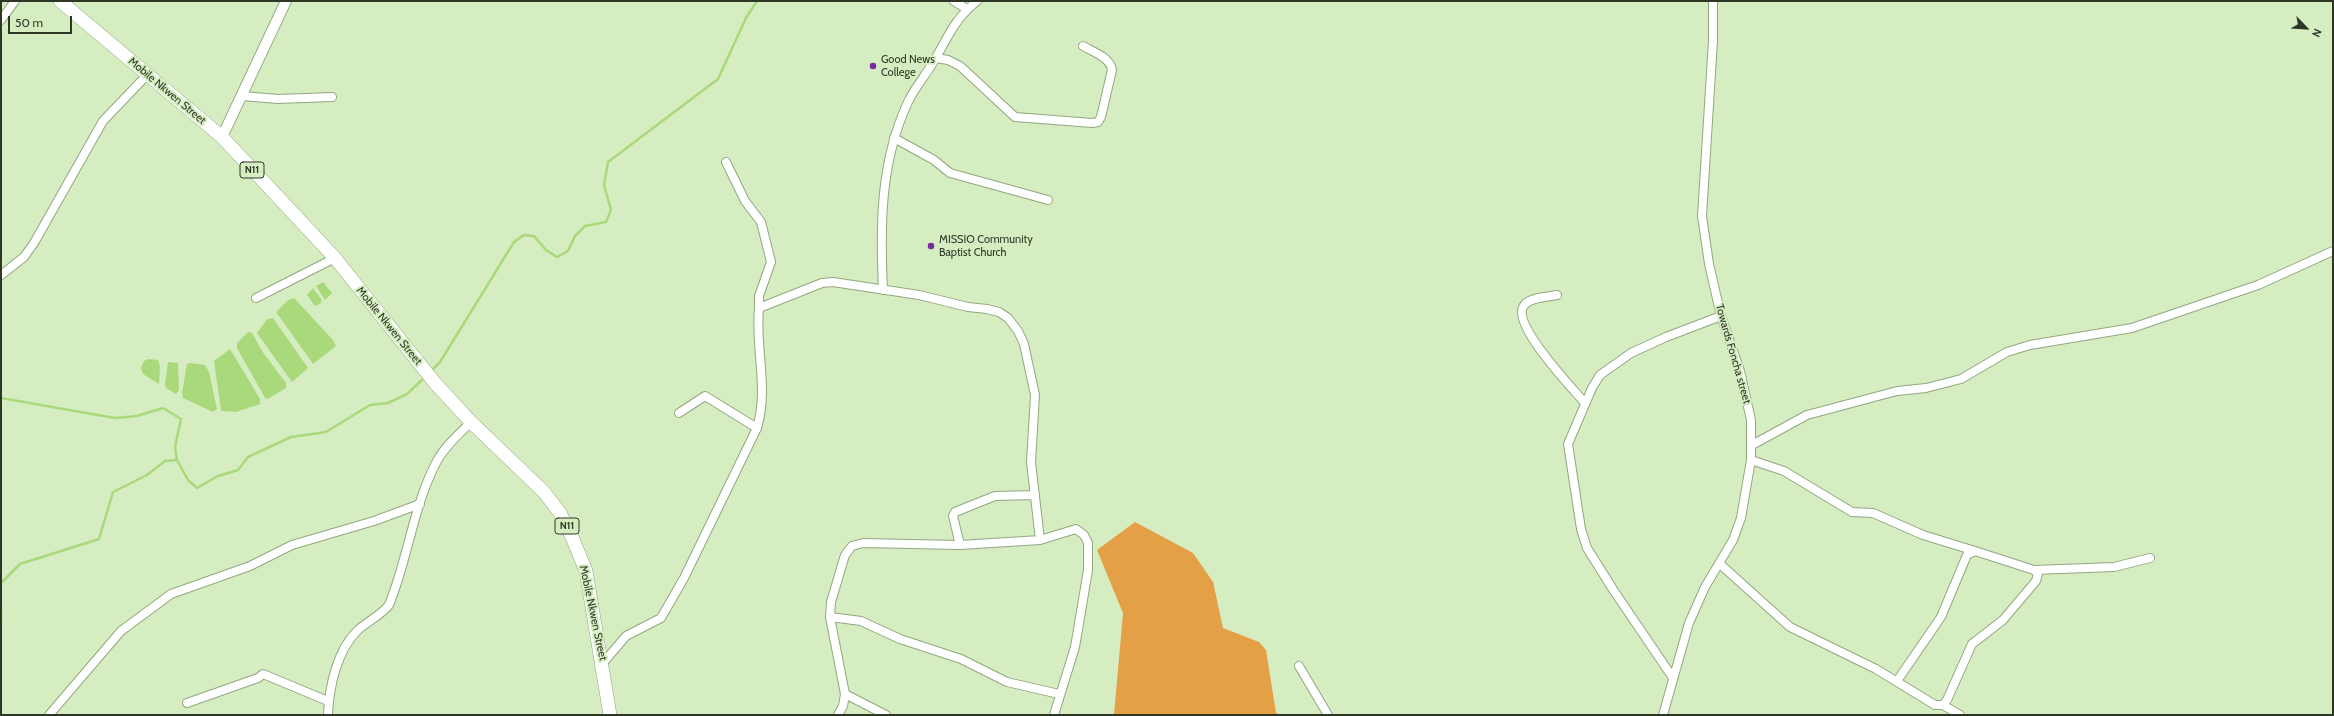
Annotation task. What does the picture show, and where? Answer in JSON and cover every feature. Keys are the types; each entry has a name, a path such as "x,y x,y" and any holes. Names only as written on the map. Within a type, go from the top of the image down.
{"highway":[{"name":"Mobile Nkwen Street","path":"60,1 222,137 335,258 435,383 471,422 544,492 563,519 586,571 603,663 610,715"}],"street":[{"path":"1,20 16,1"},
{"path":"222,137 286,1"},
{"path":"954,1 967,9"},
{"path":"883,290 880,232 886,177 894,138 908,101 936,58 951,28 967,9 978,1"},
{"name":"Towards Foncha street","path":"1663,715 1672,678 1697,603 1733,540 1741,518 1751,460 1751,420 1743,384 1721,316 1709,264 1702,216 1713,41 1713,1"},
{"path":"936,58 948,60 960,66 1015,117 1092,123 1098,122 1100,117 1112,70 1111,63 1107,59 1083,46"},
{"path":"1,275 24,257 34,243 103,121 147,75"},
{"path":"242,96 278,99 332,97"},
{"path":"894,138 934,160 950,174 1048,200"},
{"path":"603,663 626,636 661,618 684,578 757,428 763,404 758,326 760,308 759,296 771,262 761,222 745,201 726,162"},
{"path":"1752,445 1807,415 1897,391 1926,388 1961,379 2007,352 2030,345 2132,328 2258,285 2333,251"},
{"path":"256,298 335,258"},
{"path":"760,308 822,283 833,282 999,312 1008,318 1018,331 1031,367 1035,395 1031,462 1040,540"},
{"path":"1557,295 1526,302 1522,307 1521,315 1544,354 1585,403"},
{"path":"1672,678 1587,548 1581,529 1568,444 1585,403 1600,375 1631,353 1666,336 1721,316"},
{"path":"679,413 705,396 757,428"},
{"path":"328,715 328,701 334,675 349,640 359,629 381,615 389,605 420,504 437,461 455,437 471,422"},
{"path":"1751,460 1784,471 1852,512 1873,513 1923,535 2034,570 2114,567 2150,558"},
{"path":"960,545 953,516 954,512 995,496 1035,495"},
{"path":"49,715 121,631 171,594 250,566 292,545 374,521 420,504"},
{"path":"838,715 843,706 845,694 830,617 831,602 845,555 852,546 863,543 960,545 1040,540 1076,529 1084,535 1088,543 1088,570 1076,648 1059,694 1054,715"},
{"path":"1897,681 1933,631 1967,555 1975,551"},
{"path":"1720,564 1790,627 1897,681 1935,705 1943,705 1960,715"},
{"path":"1943,705 1972,644 2004,620 2012,611 2036,581 2038,574 2034,570"},
{"path":"830,617 861,621 900,639 961,659 1007,682 1059,694"},
{"path":"1299,666 1328,715"},
{"path":"187,703 258,678 263,674 328,701"},
{"path":"845,694 886,715"}],"shaded area":[{"path":"323,282 332,293 325,300 316,286"},
{"path":"313,288 322,300 320,304 315,306 307,295"},
{"path":"294,298 333,340 336,346 313,364 276,312 288,300"},
{"path":"273,318 308,368 292,382 257,333 267,319"},
{"path":"248,332 252,333 262,351 286,383 286,388 268,399 265,398 237,348 237,343"},
{"path":"230,349 260,399 260,404 236,412 221,411 214,361"},
{"path":"148,359 158,360 160,366 159,384 143,374 141,368 144,361"},
{"path":"168,362 178,363 179,390 176,394 166,388 165,384"},
{"path":"191,363 205,365 209,372 217,409 213,412 183,398 182,393 187,364"},
{"path":"1135,522 1193,553 1213,582 1223,628 1259,642 1266,650 1276,713 1282,715 1114,715 1123,613 1097,550"}],"waterway":[{"path":"431,371 440,362 514,242 524,235 534,236 546,250 557,257 568,251 575,236 585,226 606,222 611,210 604,185 608,162 718,79 746,18 757,1"},
{"path":"1,583 20,564 99,539 113,492 147,475 165,461 177,460 188,480 197,488 218,476 238,470 248,457 291,437 326,432 370,405 388,403 407,394 425,377"},
{"path":"1,398 115,418 137,416 163,408 181,419 175,447 177,460"},
{"path":"1,610 1,623"}],"place":[{"name":"Good News College","path":"873,66"},
{"name":"MISSIO Community Baptist Church","path":"931,246"}]}
